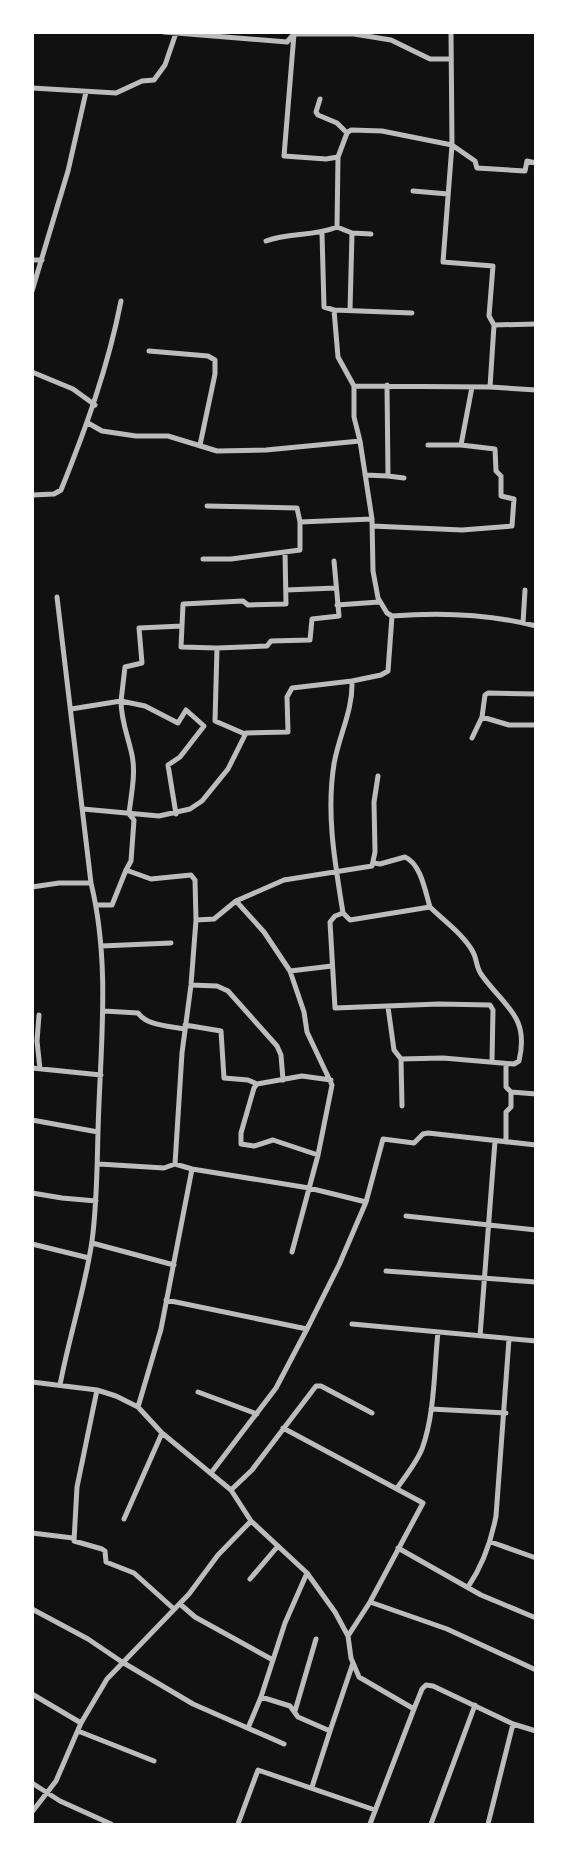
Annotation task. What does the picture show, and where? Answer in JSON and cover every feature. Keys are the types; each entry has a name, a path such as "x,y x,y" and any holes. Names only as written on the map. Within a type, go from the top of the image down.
{"street":[{"path":"164,32 286,42 294,34 354,34 391,40 430,58 450,59"},
{"path":"451,32 452,144 444,263 492,265 489,316 494,325 490,387"},
{"path":"32,88 116,92 142,81 154,80 166,65 176,33"},
{"path":"294,34 290,100 283,154 286,157 308,159 338,157"},
{"path":"32,291 76,142 86,92"},
{"path":"320,99 316,112 318,115 337,123 347,132"},
{"path":"347,132 351,130 382,131 452,144 475,161 477,168 524,171 527,161 536,163"},
{"path":"337,227 338,157 347,132"},
{"path":"413,191 448,194"},
{"path":"266,241 277,237 322,233 337,227 352,233 371,234"},
{"path":"322,233 324,308 412,313"},
{"path":"350,310 352,233"},
{"path":"32,260 42,260"},
{"path":"32,495 54,494 61,490 95,404 113,343 121,301"},
{"path":"217,648 215,721 245,734 250,732 288,732 286,697 295,686 376,677 388,671 392,616 379,602 373,571 372,519 360,441 354,417 354,386 338,357 334,310"},
{"path":"494,325 536,324"},
{"path":"149,351 208,356 215,360 215,374 200,445"},
{"path":"32,372 73,389 95,404"},
{"path":"388,385 388,476"},
{"path":"354,386 490,387 536,390"},
{"path":"461,445 472,387"},
{"path":"88,423 102,431 120,435 168,436 217,451 266,450 360,441"},
{"path":"372,526 462,530 512,526 514,499 501,496 501,476 496,471 495,449 461,445 428,446"},
{"path":"365,474 404,478"},
{"path":"204,559 231,559 300,550 300,522 296,508 207,506"},
{"path":"300,522 372,519"},
{"path":"285,552 287,603 248,606 243,601 186,602 183,605 181,647 266,646 271,641 308,641 311,638 312,619 338,617 334,561"},
{"path":"286,590 336,588"},
{"path":"523,623 525,590"},
{"path":"57,597 91,883 97,905 104,1011 98,1132 99,1164 92,1243 60,1385"},
{"path":"337,605 379,602"},
{"path":"392,616 456,614 536,626"},
{"path":"97,905 112,905 131,861 134,820 130,814 133,760 122,719 121,701 125,667 142,663 139,628 182,626"},
{"path":"351,681 350,713 334,762 330,812 342,913 350,920 430,907"},
{"path":"472,738 482,717 485,695 492,692 536,694"},
{"path":"71,709 121,701 145,706 178,723 186,710 204,726 180,757 168,765 176,814"},
{"path":"482,717 508,726 536,725"},
{"path":"83,809 159,816 176,814 198,805 228,769 245,734"},
{"path":"374,863 374,802 378,776"},
{"path":"196,920 214,919 236,901 284,880 369,867 374,863 380,864 405,856 411,860 418,871 430,907 468,944 474,953 479,972 514,1012 520,1027 520,1055 518,1063 506,1064 492,1061 443,1058 401,1059"},
{"path":"126,870 151,879 194,876 196,920 191,985 184,1027 175,1164"},
{"path":"32,887 59,883 91,883"},
{"path":"236,901 264,932 290,971 304,1012 307,1032 331,1080 332,1088 318,1155 292,1252"},
{"path":"342,913 335,916 330,922 335,1008 439,1004 490,1005 494,1010 492,1061"},
{"path":"101,946 171,943"},
{"path":"290,971 332,966"},
{"path":"191,985 217,986 228,991 277,1046 281,1055 283,1080"},
{"path":"388,1007 394,1050 401,1059 402,1106"},
{"path":"104,1011 138,1013 141,1018 152,1023 221,1031 224,1078 248,1080 257,1084 302,1076 331,1080"},
{"path":"39,1015 37,1041 40,1069"},
{"path":"506,1064 506,1087 510,1092 510,1108 506,1112 506,1142"},
{"path":"32,1068 101,1075"},
{"path":"257,1084 241,1133 241,1144 254,1146 273,1140 318,1155"},
{"path":"510,1092 536,1094"},
{"path":"32,1120 98,1132"},
{"path":"211,1473 276,1388 307,1329 339,1265 366,1202 381,1142 385,1139 414,1143 423,1134 428,1133 536,1145"},
{"path":"480,1336 495,1141"},
{"path":"99,1164 164,1168 175,1164 192,1169 309,1188 366,1202"},
{"path":"138,1407 156,1350 192,1169"},
{"path":"32,1193 96,1201"},
{"path":"406,1216 536,1230"},
{"path":"92,1243 174,1265"},
{"path":"32,1244 89,1258"},
{"path":"386,1271 536,1282"},
{"path":"166,1300 307,1329"},
{"path":"352,1324 536,1341"},
{"path":"397,1488 415,1463 422,1447 431,1409 438,1332"},
{"path":"468,1587 480,1569 491,1542 498,1502 506,1413 509,1339"},
{"path":"32,1382 97,1390 116,1396 138,1407 162,1433 231,1490 251,1521 307,1574 335,1612 348,1636 353,1662 359,1677 414,1709"},
{"path":"231,1490 252,1470 316,1386 321,1386 372,1412"},
{"path":"97,1390 77,1487 73,1538 76,1544 105,1551 106,1562 134,1573 174,1609"},
{"path":"198,1392 257,1414"},
{"path":"431,1409 506,1413"},
{"path":"283,1428 424,1503 370,1602 348,1636"},
{"path":"124,1519 162,1433"},
{"path":"32,1812 49,1792 65,1762 81,1723 99,1690 122,1662 180,1604 218,1555 251,1521"},
{"path":"32,1533 73,1538"},
{"path":"491,1542 536,1558"},
{"path":"250,1579 278,1546"},
{"path":"398,1548 506,1607 536,1618"},
{"path":"248,1728 261,1697 285,1623 307,1574"},
{"path":"370,1602 447,1629 536,1670"},
{"path":"180,1604 195,1617 273,1660"},
{"path":"32,1609 88,1639 122,1662 193,1704 284,1744"},
{"path":"295,1712 316,1639"},
{"path":"312,1787 353,1662"},
{"path":"370,1824 422,1689 426,1685 433,1686 514,1724 536,1731"},
{"path":"32,1694 81,1723"},
{"path":"261,1697 290,1706 298,1717 330,1731"},
{"path":"431,1824 474,1705"},
{"path":"488,1824 514,1724"},
{"path":"78,1731 154,1761"},
{"path":"238,1824 258,1770 375,1810"},
{"path":"32,1783 49,1792 60,1801 111,1824"}]}
